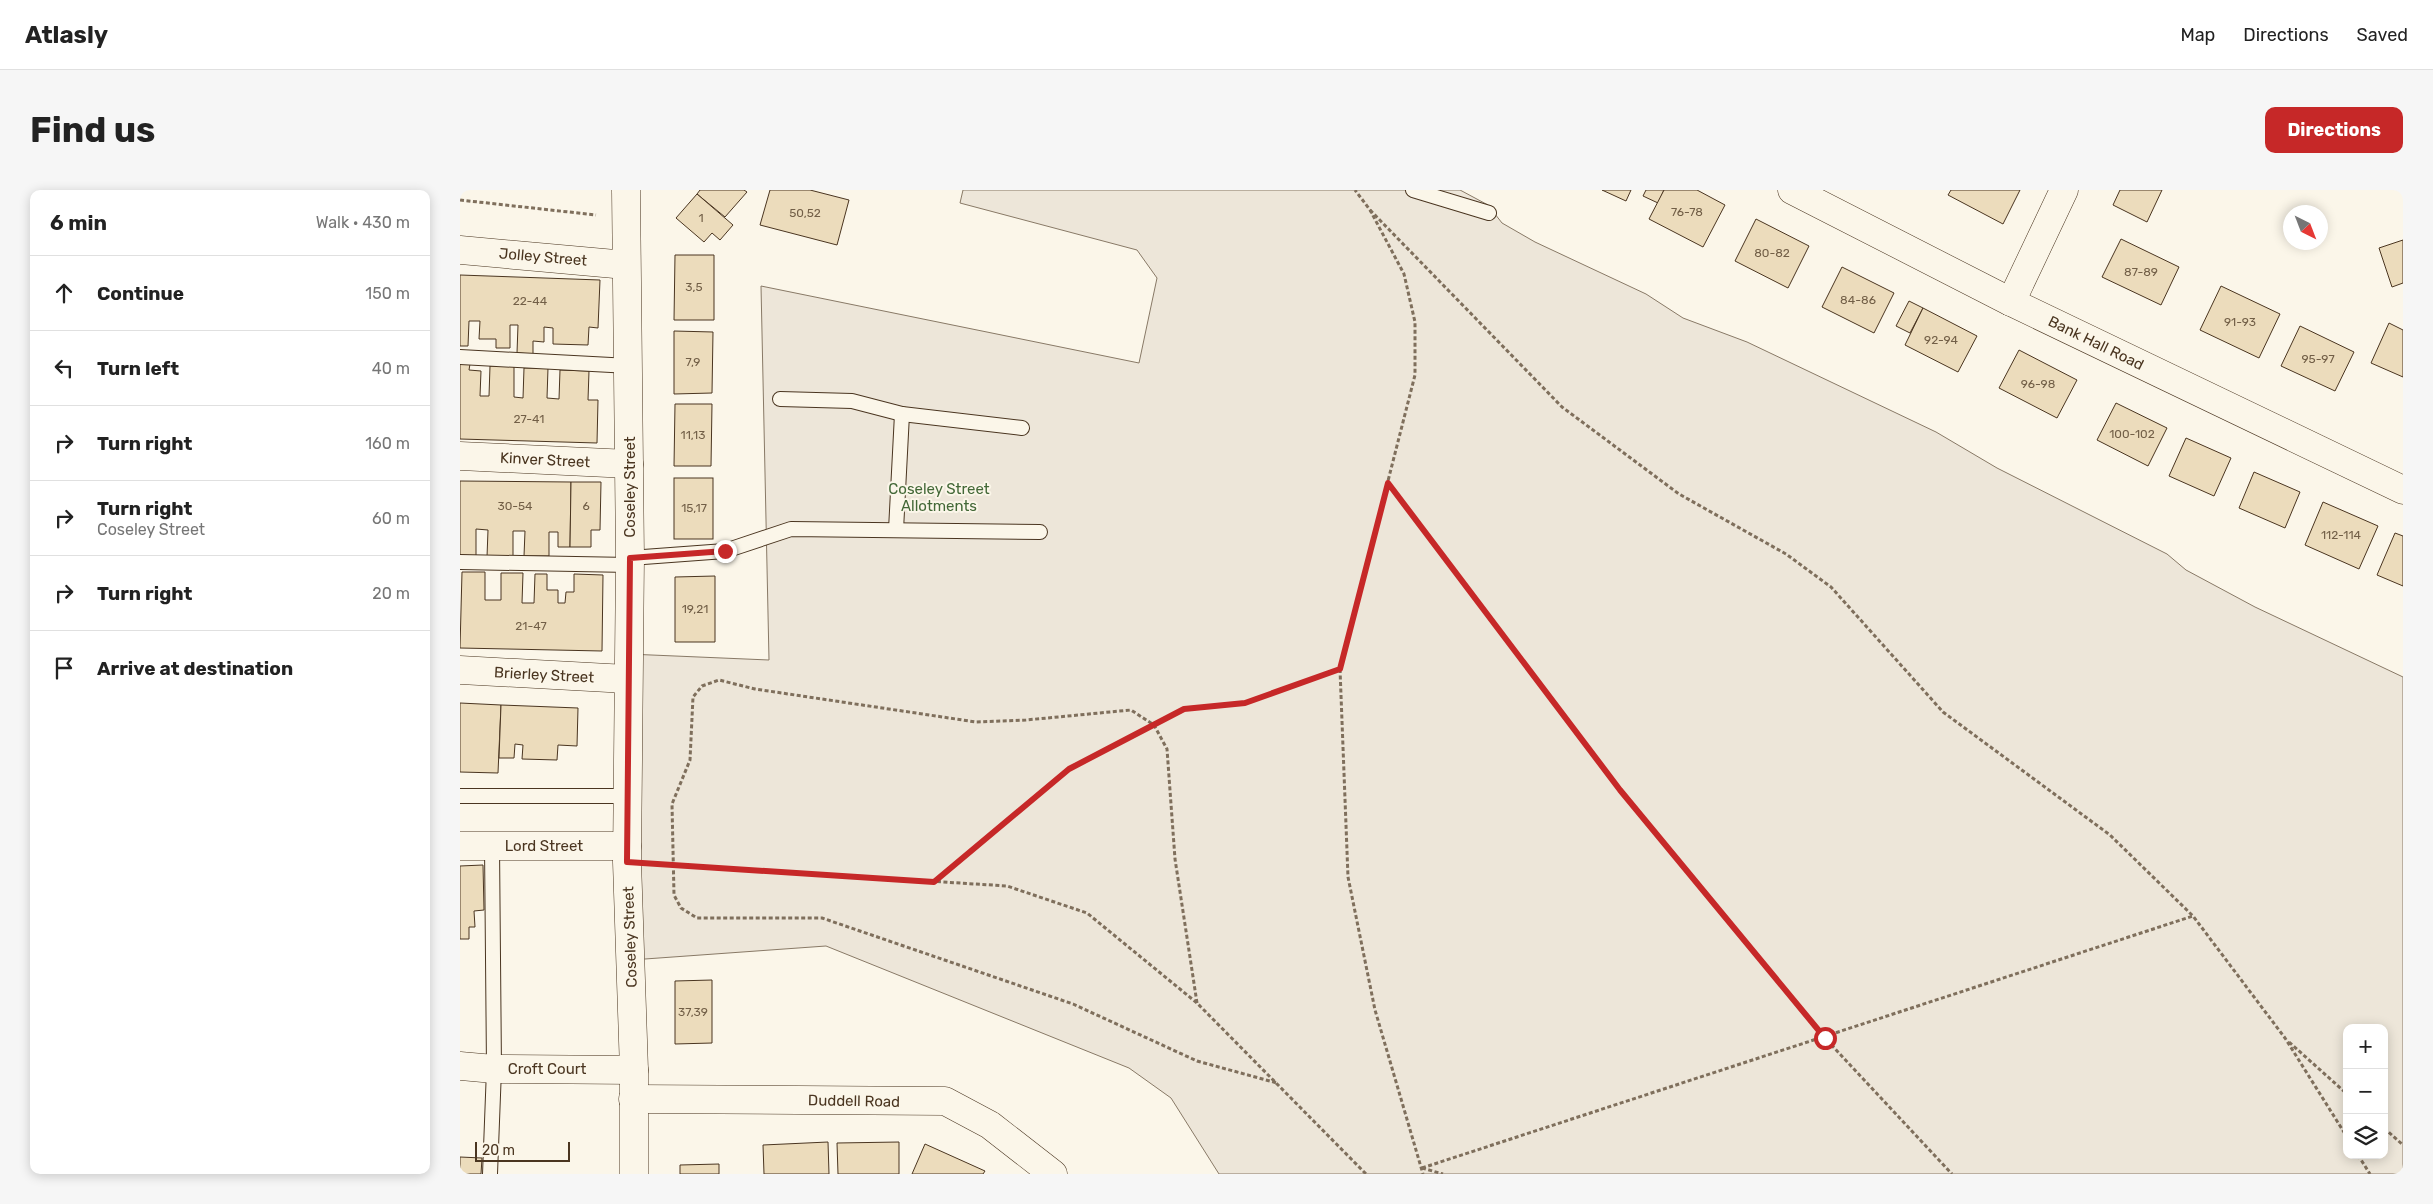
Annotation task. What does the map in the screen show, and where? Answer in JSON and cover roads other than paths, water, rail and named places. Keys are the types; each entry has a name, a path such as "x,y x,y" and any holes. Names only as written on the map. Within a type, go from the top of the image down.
{"street":[{"name":"Coseley Street","path":"626,190 626,265 630,366 627,854 634,1070 634,1174"},
{"name":"Bank Hall Road","path":"1792,190 2011,302 2403,490"},
{"path":"2011,302 2064,190"},
{"name":"Jolley Street","path":"460,250 626,265"},
{"name":"Kinver Street","path":"460,456 629,464"},
{"name":"Brierley Street","path":"460,670 627,679"},
{"name":"Lord Street","path":"460,846 492,846 627,854"},
{"name":"Croft Court","path":"460,1066 494,1069 634,1070"},
{"name":"Duddell Road","path":"633,1099 945,1101 990,1124 1052,1174"}],"lane":[{"path":"1413,190 1489,213"},
{"path":"460,357 630,366"},
{"path":"780,399 852,401 902,414 1022,428"},
{"path":"896,530 902,414"},
{"path":"460,562 630,562 725,551 791,529 1040,532"},
{"path":"460,796 628,796"},
{"path":"490,1174 494,1069 492,846"}],"park label":[{"name":"Coseley Street Allotments","path":"939,498"}]}
